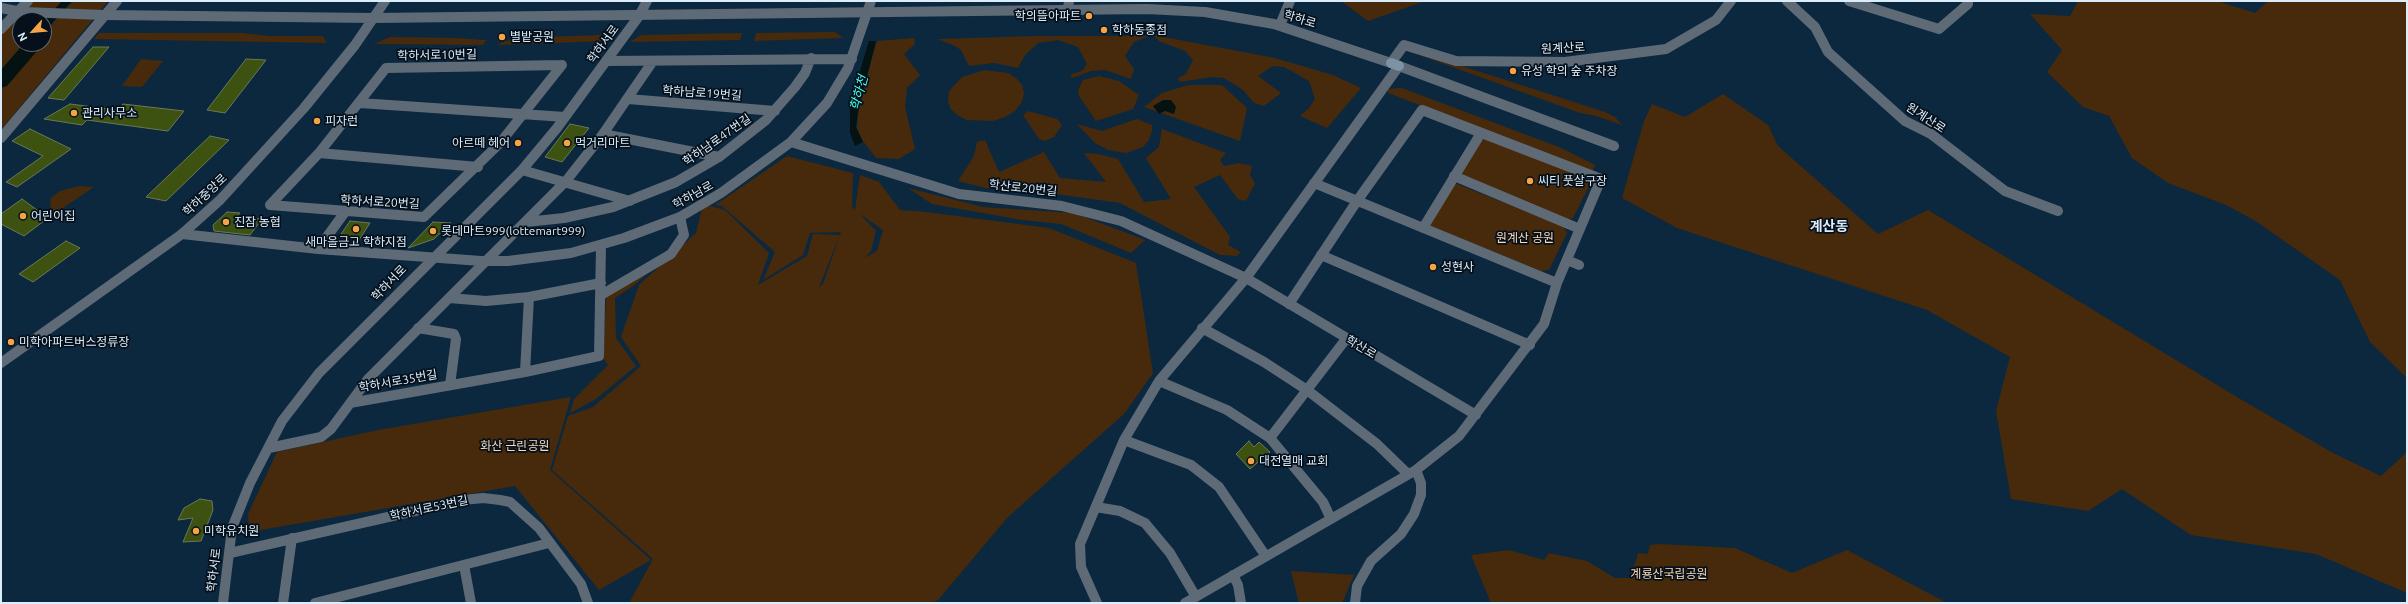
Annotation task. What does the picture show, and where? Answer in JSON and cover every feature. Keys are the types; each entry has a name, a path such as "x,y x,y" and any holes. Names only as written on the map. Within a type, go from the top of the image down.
{"street":[{"path":"1,8 20,12 28,1"},
{"path":"1,138 100,15 117,1"},
{"name":"학하중앙로","path":"1,363 182,234 248,171 304,108 374,18 385,1"},
{"name":"학하서로","path":"223,603 232,528 250,483 282,421 319,373 431,259 522,170 565,117 639,16 647,1"},
{"name":"학하남로","path":"182,234 318,249 431,259 487,261 543,257 602,246 658,227 680,217 746,177 791,142 827,103 852,59 869,11 871,1"},
{"path":"1280,25 1290,1"},
{"name":"원계산로","path":"1395,65 1404,45 1456,61 1565,62 1666,49 1716,20 1731,1"},
{"name":"원계산로","path":"1787,1 1815,27 1822,46 1906,121 1932,134 2004,191 2058,211"},
{"path":"1849,1 1940,29 1968,4 1968,1"},
{"name":"학하로","path":"52,13 374,18 639,16 1068,5 1205,12 1280,25 1395,65 1614,146"},
{"path":"1,29 12,19"},
{"path":"606,61 811,58 852,59"},
{"name":"학하남로47번길","path":"526,222 564,218 630,202 676,182 719,157 750,134 775,110 805,73 811,58"},
{"path":"487,261 566,181 628,99 653,61"},
{"name":"학하서로10번길","path":"360,103 386,68 562,65 524,114"},
{"path":"1097,603 1081,567 1080,544 1124,440 1159,381 1202,328 1246,278 1314,183 1395,65"},
{"name":"학하남로19번길","path":"628,99 775,110"},
{"path":"360,103 565,117"},
{"name":"학하서로20번길","path":"360,103 319,153 270,205 424,217 478,166 524,114"},
{"path":"1185,603 1265,555 1412,472 1459,436 1530,345 1544,324 1554,298 1557,283 1602,179 1422,110 1357,201 1289,304"},
{"path":"1423,228 1481,133"},
{"path":"602,134 719,157"},
{"name":"학산로20번길","path":"791,142 959,194 1092,212 1121,221 1246,278"},
{"path":"319,153 478,166"},
{"path":"522,170 566,181 630,202"},
{"path":"1454,176 1580,229"},
{"path":"1314,183 1557,283"},
{"path":"318,249 345,212"},
{"path":"601,295 671,254 677,248 684,235 680,217"},
{"name":"학하서로35번길","path":"350,403 526,372 599,356 602,246"},
{"path":"1321,255 1530,345"},
{"path":"1567,260 1579,265"},
{"name":"학하서로35번길","path":"269,448 321,436 331,429 368,379 487,261"},
{"name":"학산로","path":"1246,278 1476,415"},
{"path":"449,298 486,300 529,297 601,283"},
{"path":"526,372 529,297"},
{"name":"학하서로35번길","path":"418,328 454,334 456,339 450,385"},
{"path":"1202,328 1264,362 1307,390 1412,472 1421,483 1421,495 1414,514 1401,534 1371,561 1357,586 1355,603"},
{"path":"1270,438 1346,338"},
{"path":"1159,381 1227,410 1270,438 1323,502 1331,518"},
{"path":"1124,440 1191,465 1219,487 1265,555"},
{"name":"학하서로53번길","path":"230,552 463,500 483,498 510,502 539,528 581,584 588,603"},
{"path":"1096,507 1120,512 1145,523 1170,553 1196,597"},
{"path":"282,603 292,538"},
{"path":"315,603 358,598 464,565 549,543"},
{"path":"464,565 471,603"},
{"path":"1233,574 1238,585 1241,603"}],"green space":[{"path":"31,1 62,1 52,12 21,12"},
{"path":"73,1 108,1 1,130 1,83 27,52 52,52 52,24"},
{"path":"1341,1 1425,1 1368,21"},
{"path":"2078,1 2217,1 2255,13 2268,1 2407,1 2407,378 2370,342 2340,280 2254,220 2226,205 2168,183 2132,158 2109,116 2083,107 2047,72 2062,50 2030,14 2070,16"},
{"path":"12,22 12,52 16,52 1,70 1,34"},
{"path":"835,32 843,38 754,41 756,33"},
{"path":"99,33 243,33 270,36 323,36 327,43 94,39"},
{"path":"742,33 740,40 630,42 641,35"},
{"path":"601,35 606,41 497,45 505,41 539,37"},
{"path":"1153,35 1275,58 1333,75 1361,88 1327,128 1300,116 1309,108 1315,99 1309,81 1284,67 1273,66 1258,76 1281,93 1264,106 1254,103 1243,90 1224,78 1212,77 1180,82 1178,78 1186,74 1193,60 1185,51 1159,41"},
{"path":"1037,36 1149,36 1134,42 1125,56 1134,69 1131,79 1105,70 1091,71 1072,78 1070,75 1083,70 1087,64 1078,47 1058,40 1038,43 1025,55 1018,68 994,63 969,66 961,50 953,45 937,39"},
{"path":"390,37 486,40 483,45 374,44"},
{"path":"914,38 915,44 904,54 920,75 907,88 905,107 915,149 899,159 876,158 863,141 857,129 859,103 877,41"},
{"path":"1411,52 1462,66 1605,112 1615,117 1622,125 1596,116 1580,113"},
{"path":"141,59 163,61 142,87 122,86"},
{"path":"985,70 1008,73 1016,78 1022,85 1024,93 1022,102 1015,111 1005,117 993,121 967,120 957,115 950,108 948,100 949,91 962,77"},
{"path":"1099,76 1119,81 1139,95 1133,109 1096,121 1079,96 1078,90 1083,80"},
{"path":"1188,85 1222,85 1247,108 1240,141 1144,107 1162,93"},
{"path":"1402,88 1559,147 1595,165 1593,171 1388,93 1388,89"},
{"path":"1723,94 1768,125 1778,146 1878,234 1928,210 2237,397 2333,453 2381,476 2407,452 2407,593 2316,554 2191,535 2122,489 2088,511 2011,499 1996,411 2010,357 1927,310 1677,228 1622,198 1644,121 1652,104 1685,117"},
{"path":"1028,111 1057,119 1062,125 1054,137 1045,141 1039,139 1023,115"},
{"path":"1137,119 1152,125 1152,131 1149,140 1143,147 1126,153 1108,150 1095,143 1077,124 1102,131"},
{"path":"1162,129 1226,153 1220,160 1224,166 1239,163 1252,166 1250,175 1255,183 1246,201 1238,199 1220,175 1194,187 1230,237 1228,245 1241,252 1237,256 1220,255 1120,203 1042,192 986,188 958,181 974,156 977,142 985,140 999,172 1044,152 1060,178 1106,182 1084,153 1098,154 1118,159 1144,202 1171,199 1146,158 1159,147"},
{"name":"씨티 풋살구장","path":"1486,139 1587,178 1590,184 1573,218 1567,219 1462,176 1460,173 1480,141"},
{"path":"787,156 853,173 852,207 855,210 860,175 879,182 900,210 1049,228 1136,263 1153,373 1124,414 1008,517 938,600 932,603 629,603 653,559 552,470 568,416 593,407 641,366 621,337 639,285 696,233 703,204 725,210 769,253 758,285 807,256 813,234 840,235 841,232 810,233 803,255 763,280 775,252 722,206 715,205","holes":["860,214 883,230 877,251 865,258 871,251 876,231","840,236 823,284 819,287"]},
{"name":"원계산 공원","path":"1457,184 1563,226 1567,233 1549,270 1541,271 1430,226 1451,186"},
{"path":"79,186 94,187 54,214 50,206 51,198 60,191"},
{"path":"908,188 983,207 1074,213 1145,240 1131,253 1061,224 1022,220 932,204"},
{"path":"660,263 633,286 615,298 616,338 636,366 596,399 570,413 574,399 608,365 603,358 606,297"},
{"name":"화산 근린공원","path":"571,397 550,470 651,560 599,590 515,486 249,532 248,514 277,452 378,430"},
{"name":"계룡산국립공원","path":"1658,544 1735,548 1792,573 1847,550 1947,603 1491,603 1471,555 1509,550 1544,560 1549,553 1587,561 1615,578 1631,578 1638,553 1648,554 1650,545"},
{"path":"1291,571 1354,575 1342,603 1299,603"}],"water":[{"path":"62,1 72,1 52,23 52,12"},
{"name":"학하천","path":"869,41 876,41 858,112 856,127 863,142 855,146 850,133 850,104"},
{"path":"17,52 27,52 1,82 1,70"},
{"path":"1163,100 1171,100 1176,107 1174,114 1165,111 1159,114 1153,106"}],"building":[{"path":"93,47 109,47 64,100 48,98"},
{"path":"246,59 266,60 225,113 207,110"},
{"path":"70,104 117,110 123,104 184,111 168,131 87,120 82,125 44,119"},
{"name":"먹거리마트","path":"570,124 589,128 562,162 545,157"},
{"path":"30,129 71,149 17,187 6,182 43,156 12,141"},
{"path":"210,136 229,140 166,201 146,197"},
{"name":"어린이집","path":"22,199 48,218 24,236 1,224 1,214"},
{"path":"227,212 240,213 237,216 262,219 250,235 214,231 213,225"},
{"name":"새마을금고 학하지점","path":"350,221 370,223 359,240 345,238 348,235 341,234"},
{"name":"롯데마트999(lottemart999)","path":"433,222 451,223 434,239 408,248"},
{"path":"66,241 80,248 33,282 19,274"},
{"name":"대전열매 교회","path":"1249,441 1254,447 1259,442 1270,452 1250,469 1236,454"},
{"name":"미학유치원","path":"200,499 212,501 213,510 201,541 183,542 193,518 178,520 184,508"}],"waterway":[{"path":"1,82 27,52"}],"place":[{"name":"학의뜰아파트","path":"1089,16"},
{"name":"학하동종점","path":"1104,30"},
{"name":"별밭공원","path":"502,37"},
{"name":"유성 학의 숲 주차장","path":"1513,71"},
{"name":"관리사무소","path":"74,113"},
{"name":"피자런","path":"317,121"},
{"name":"아르떼 헤어","path":"518,143"},
{"name":"먹거리마트","path":"567,143"},
{"name":"씨티 풋살구장","path":"1530,181"},
{"name":"어린이집","path":"23,216"},
{"name":"진잠 농협","path":"226,222"},
{"name":"새마을금고 학하지점","path":"356,229"},
{"name":"롯데마트999(lottemart999)","path":"433,231"},
{"name":"성현사","path":"1433,267"},
{"name":"미학아파트버스정류장","path":"11,342"},
{"name":"대전열매 교회","path":"1251,461"},
{"name":"미학유치원","path":"196,531"}],"district":[{"name":"계산동","path":"1829,226"}]}
